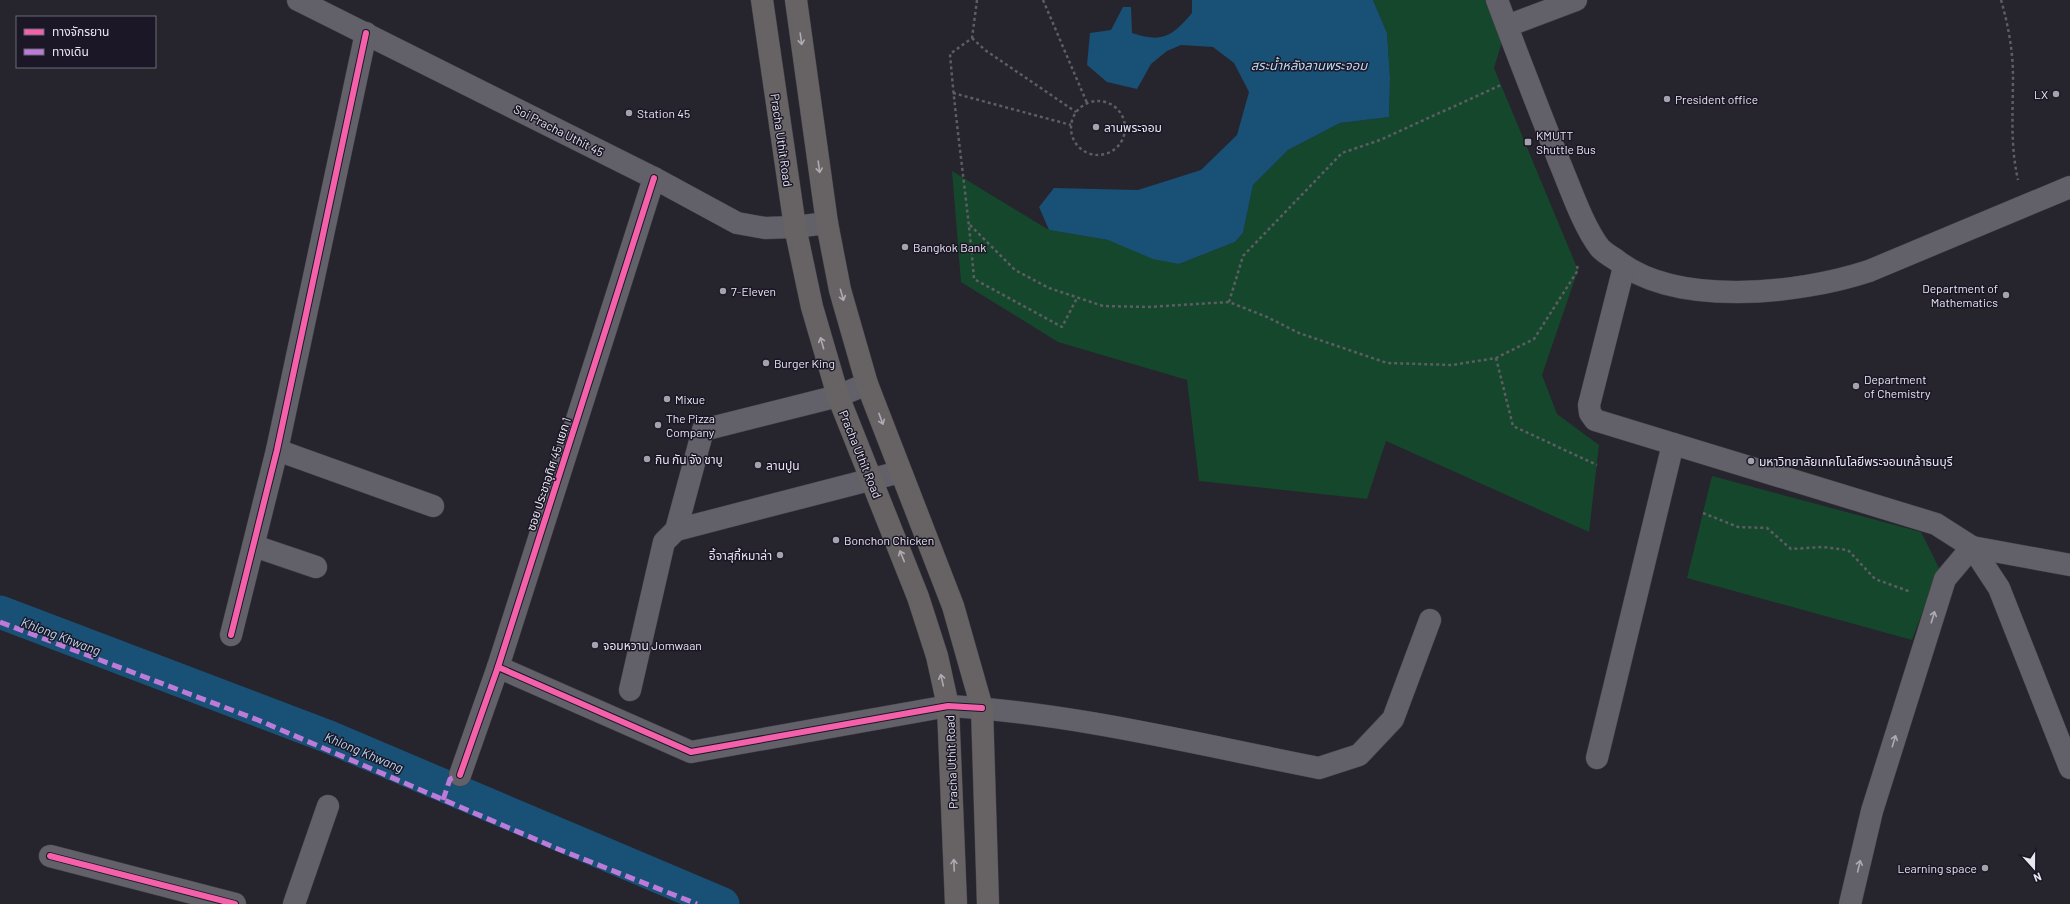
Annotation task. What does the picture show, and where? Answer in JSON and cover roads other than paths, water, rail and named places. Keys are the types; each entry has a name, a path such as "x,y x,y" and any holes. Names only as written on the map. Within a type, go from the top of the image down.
{"main road":[{"name":"Pracha Uthit Road","path":"762,0 795,227 812,307 838,396 918,597 937,656 948,706 956,904"},
{"path":"796,0 827,223 840,290 867,384 953,606 982,708 988,904"}],"street":[{"name":"Soi Pracha Uthit 45","path":"298,0 654,178 737,223 765,228 795,227 827,223"},
{"path":"1497,0 1575,199 1591,232 1601,248 1624,267 1644,278 1702,289 1747,291 1806,287 1840,281 1869,271 2070,187"},
{"path":"1507,26 1576,0"},
{"path":"231,635 277,450 366,33"},
{"name":"ซอย ประชาอุทิศ 45 แยก 1","path":"460,775 498,667 654,178"},
{"path":"1624,267 1590,405 1590,413 1595,420 1936,524 1972,547 2070,565"},
{"path":"630,690 664,542 676,530 703,430 838,396 867,384"},
{"path":"1597,758 1673,444"},
{"path":"277,450 432,506"},
{"path":"676,530 900,472"},
{"path":"254,546 316,567"},
{"path":"1850,904 1872,811 1945,579 1972,547"},
{"path":"1972,547 1999,588 2070,768"},
{"path":"498,667 691,752 948,706 982,708 1060,717 1319,768 1359,755 1392,720 1430,620"},
{"path":"294,904 328,806"},
{"path":"50,856 235,904"}],"water":[{"name":"สระน้ำหลังลานพระจอม","path":"1192,0 1373,0 1387,33 1390,77 1389,117 1340,123 1288,150 1253,185 1243,233 1235,242 1179,264 1153,259 1108,240 1049,230 1039,207 1054,188 1138,190 1201,170 1237,135 1249,92 1234,63 1213,47 1181,45 1167,51 1151,64 1137,89 1107,82 1087,65 1090,33 1111,30 1123,7 1131,7 1132,33 1142,36 1159,37 1172,33 1185,21 1192,13"}],"waterway":[{"name":"Khlong Khwang","path":"0,612 329,737 723,904"}],"place":[{"name":"LX","path":"2056,94"},
{"name":"President office","path":"1667,99"},
{"name":"Station 45","path":"629,113"},
{"name":"ลานพระจอม","path":"1096,127"},
{"name":"KMUTT Shuttle Bus","path":"1528,142"},
{"name":"Bangkok Bank","path":"905,247"},
{"name":"7-Eleven","path":"723,291"},
{"name":"Department of Mathematics","path":"2006,295"},
{"name":"Burger King","path":"766,363"},
{"name":"Department of Chemistry","path":"1856,386"},
{"name":"Mixue","path":"667,399"},
{"name":"The Pizza Company","path":"658,425"},
{"name":"กิน กัน จัง ชาบู","path":"647,459"},
{"name":"มหาวิทยาลัยเทคโนโลยีพระจอมเกล้าธนบุรี","path":"1751,461"},
{"name":"ลานปูน","path":"758,465"},
{"name":"Bonchon Chicken","path":"836,540"},
{"name":"อี้จาสุกี้หมาล่า","path":"780,555"},
{"name":"จอมหวาน Jomwaan","path":"595,645"},
{"name":"Learning space","path":"1985,868"}]}
